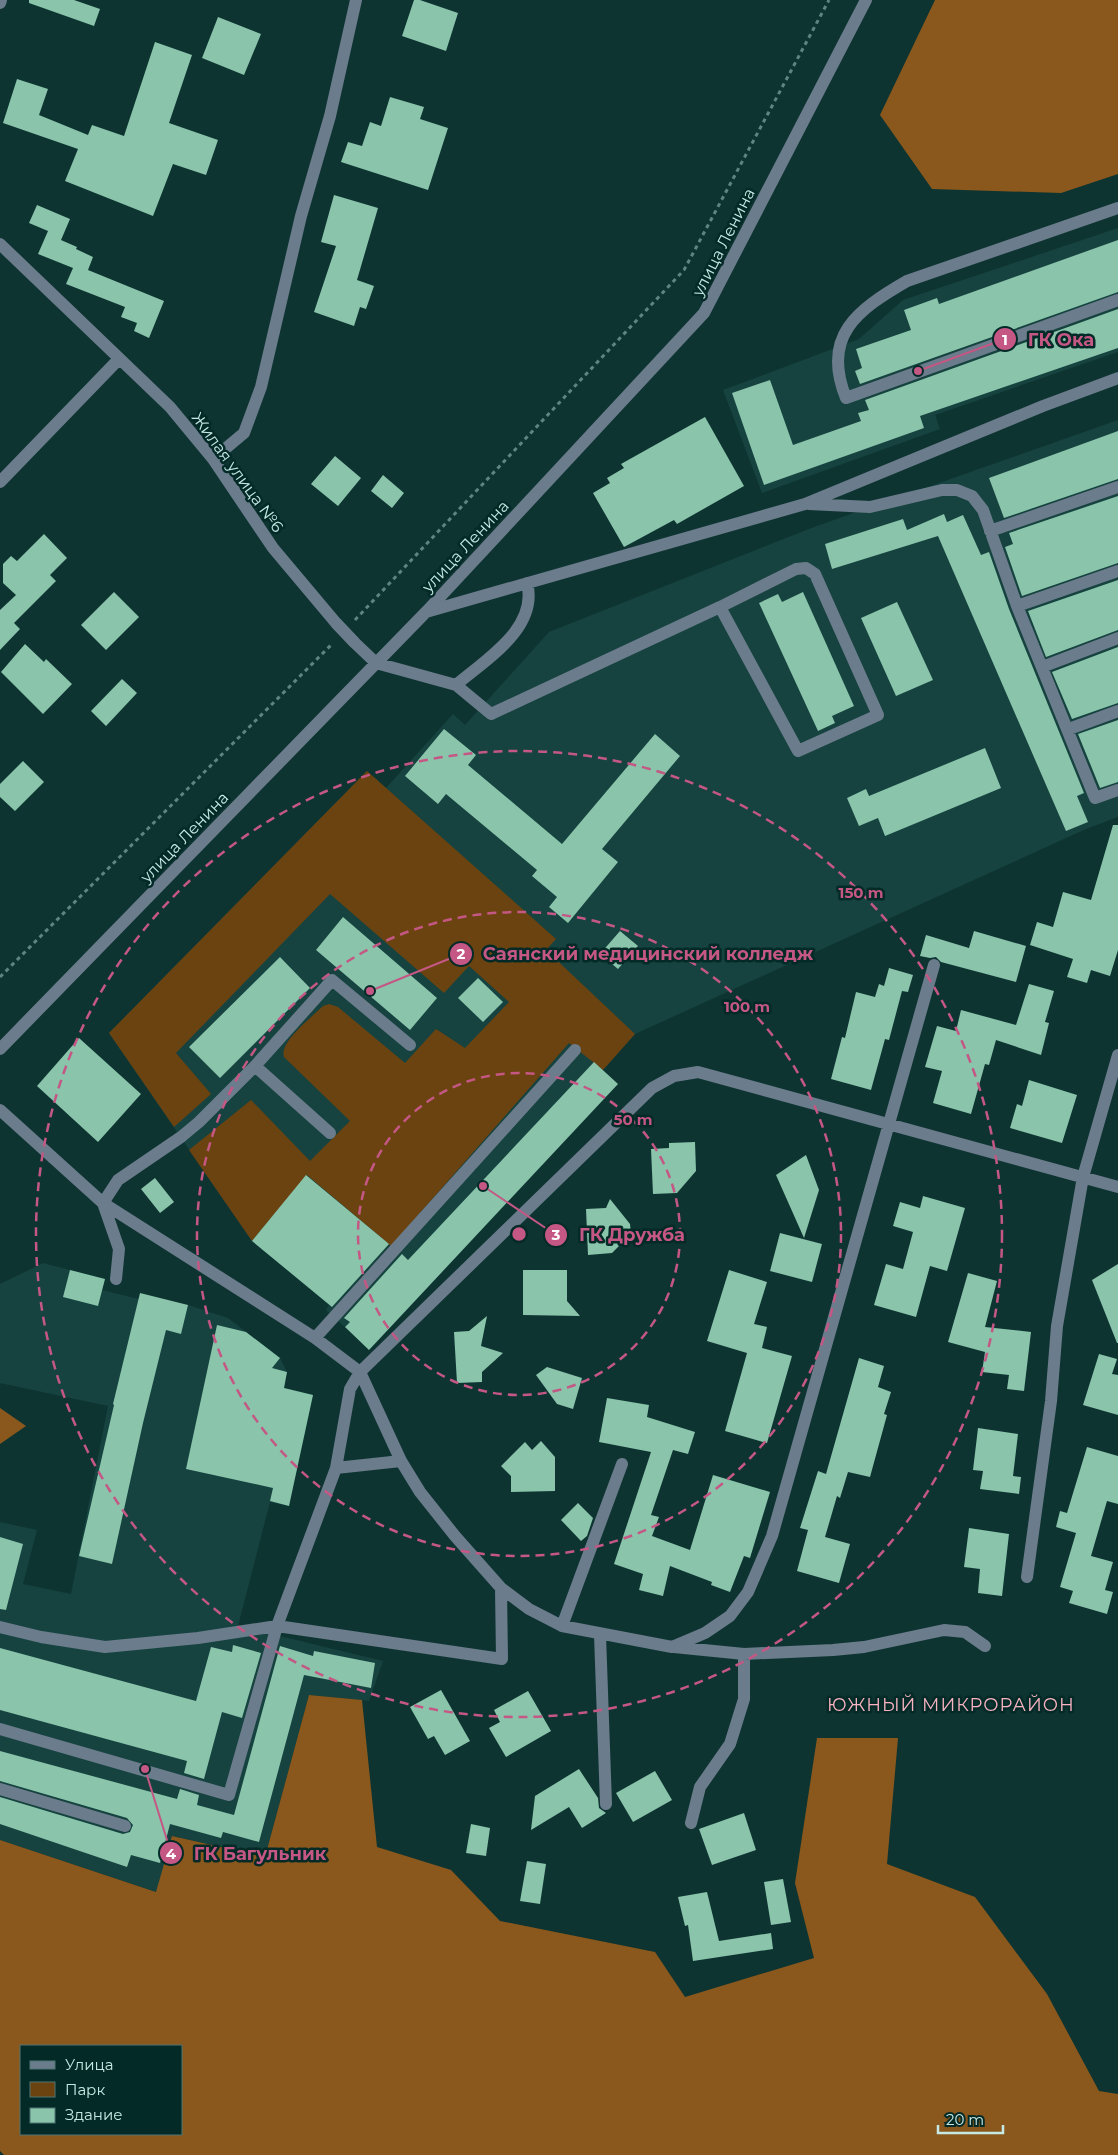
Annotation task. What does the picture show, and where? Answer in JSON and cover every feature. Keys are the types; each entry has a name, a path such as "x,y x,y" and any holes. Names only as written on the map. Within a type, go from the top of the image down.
{"street":[{"path":"213,459 244,432 261,387 301,216 330,116 356,0"},
{"name":"улица Ленина","path":"0,1049 426,612 704,313 866,0"},
{"path":"1118,208 906,281 878,298 855,318 841,339 837,360 840,381 846,398 1118,300"},
{"name":"Жилая улица №6","path":"0,244 170,406 213,459 273,548 344,632 376,663"},
{"path":"0,482 119,359"},
{"path":"426,612 805,504 1043,406 1118,378"},
{"path":"990,531 1118,487"},
{"path":"805,504 870,507 936,491 957,490 972,496 983,510 1017,606 1095,798 1118,790"},
{"path":"376,663 456,685 491,714 796,570 806,568 815,574 878,715 798,751 720,607"},
{"path":"1017,606 1118,571"},
{"path":"456,685 506,642 520,626 530,594 527,583"},
{"path":"1042,667 1118,638"},
{"path":"1068,729 1118,711"},
{"path":"672,1647 705,1633 730,1616 748,1592 772,1536 934,965"},
{"path":"103,1203 118,1180 181,1137 255,1066 332,980 410,1045"},
{"path":"315,1338 575,1050"},
{"path":"1027,1577 1051,1401 1057,1326 1083,1177 1118,1055"},
{"path":"255,1066 330,1133"},
{"path":"0,1729 229,1795 277,1626 336,1468 350,1389 360,1372 652,1088 674,1076 698,1072 1118,1187"},
{"path":"0,1110 103,1203 315,1338 360,1372 401,1461 420,1492 501,1588 529,1609 562,1626 600,1635 672,1647 744,1654 841,1649 944,1630 965,1632 985,1646"},
{"path":"103,1203 119,1250 116,1279"},
{"path":"336,1468 401,1461"},
{"path":"562,1626 622,1464"},
{"path":"0,1627 41,1638 105,1647 198,1638 277,1626 502,1659 501,1588"},
{"path":"600,1635 606,1804"},
{"path":"691,1823 700,1787 730,1744 744,1699 744,1654"},
{"path":"0,1789 125,1826"}],"path":[{"path":"0,977 344,632 684,270 829,0"}],"shaded area":[{"path":"935,0 1118,0 1118,174 1061,193 932,189 880,115"},
{"path":"1118,228 1118,352 935,415 940,429 762,493 723,390 859,339 903,300"},
{"path":"1118,420 1118,817 1086,829 635,1034 603,1070 618,1084 345,1327 326,1310 329,1305 252,1241 109,1033 367,771 386,788 453,714 465,725 549,632 814,527"},
{"path":"43,1263 105,1279 102,1290 139,1299 188,1305 228,1318 280,1358 287,1372 284,1388 313,1395 289,1506 270,1502 238,1626 383,1661 369,1701 309,1695 265,1857 173,1836 157,1892 0,1840 0,1522 37,1530 23,1584 71,1594 108,1406 0,1383 0,1284"},
{"path":"0,1408 26,1426 0,1444"},
{"path":"309,1695 362,1700 377,1847 451,1870 500,1921 655,1952 685,1997 814,1958 795,1883 817,1738 898,1738 887,1864 975,1897 1047,1994 1099,2091 1118,2094 1118,2155 4,2155 0,2151 0,1840 156,1892 172,1836 265,1857"}],"green space":[{"path":"367,771 556,939 546,950 635,1034 603,1070 569,1043 391,1246 307,1175 252,1241 189,1150 251,1100 310,1161 350,1121 284,1057 286,1044 291,1037 323,1006 329,1004 338,1007 405,1063 436,1029 465,1048 509,1002 469,966 444,993 330,894 176,1053 211,1094 174,1127 109,1033"}],"building":[{"path":"29,0 74,0 100,9 94,26 29,3"},
{"path":"414,0 420,0 458,13 446,51 402,36"},
{"path":"218,17 261,34 244,75 202,58"},
{"path":"155,42 192,55 169,123 218,140 206,175 173,164 153,216 65,181 78,149 3,123 17,79 48,89 39,115 88,135 92,125 124,136"},
{"path":"390,97 424,107 420,119 448,128 428,190 341,162 348,142 362,146 370,122 381,126"},
{"path":"334,195 378,208 357,280 374,286 366,309 360,307 354,326 314,312 336,246 321,242"},
{"path":"37,205 70,219 61,240 93,257 88,270 164,301 149,338 134,331 137,323 121,317 125,307 66,284 73,268 38,254 48,231 29,223"},
{"path":"1118,240 1118,292 860,384 855,371 862,368 856,349 911,330 904,310 937,298 939,304"},
{"path":"1118,309 1118,348 920,416 924,428 764,485 732,393 770,380 793,445 861,421 858,413 869,410 865,400"},
{"path":"705,417 744,486 677,524 674,520 624,547 593,493 610,483 607,478 624,468 621,464"},
{"path":"1118,431 1118,479 1004,518 989,478"},
{"path":"335,456 361,478 338,506 311,484"},
{"path":"383,475 404,493 392,508 371,491"},
{"path":"1118,496 1118,563 1022,596 1005,547 1013,544 1009,533"},
{"path":"944,514 947,522 963,515 981,555 989,552 1009,609 1084,793 1077,796 1088,822 1066,831 938,536 832,569 825,544 903,519 907,530"},
{"path":"44,534 67,558 50,575 56,581 14,623 20,629 0,650 0,610 16,595 3,583 3,564 11,556 17,561"},
{"path":"1118,580 1118,630 1046,657 1028,611"},
{"path":"114,592 139,617 106,650 81,625"},
{"path":"803,592 854,706 832,716 835,723 818,731 759,603 778,594 782,602"},
{"path":"897,602 933,680 896,696 861,618"},
{"path":"25,644 44,662 46,659 72,684 43,714 1,672"},
{"path":"1118,647 1118,703 1072,719 1052,672"},
{"path":"122,679 137,693 106,726 91,711"},
{"path":"1118,720 1118,782 1100,788 1078,734"},
{"path":"444,729 476,755 468,765 562,844 655,734 680,756 602,849 618,862 568,923 549,907 557,897 532,876 537,870 446,794 438,804 405,776"},
{"path":"985,748 1001,788 885,836 878,818 859,826 847,798 866,789 869,796"},
{"path":"23,761 44,782 15,811 0,797 0,784"},
{"path":"1113,825 1118,825 1118,950 1110,976 1091,970 1087,983 1067,977 1073,959 1030,945 1037,922 1053,927 1063,892 1091,900"},
{"path":"343,917 437,998 410,1030 316,950"},
{"path":"620,931 638,946 618,969 600,954"},
{"path":"974,931 1026,946 1016,982 941,962 936,957 920,956 926,935 969,948"},
{"path":"280,957 310,988 220,1078 189,1047"},
{"path":"889,968 913,975 908,992 902,991 889,1040 885,1039 871,1090 831,1079 842,1037 845,1038 856,992 875,997 879,984 884,986"},
{"path":"478,978 503,1002 483,1022 458,998"},
{"path":"1029,984 1054,991 1045,1022 1049,1023 1041,1055 996,1040 989,1065 985,1064 971,1114 933,1103 942,1071 925,1067 937,1026 956,1031 961,1010 1016,1025"},
{"path":"79,1038 141,1094 98,1142 37,1086"},
{"path":"594,1062 618,1084 369,1350 345,1327 350,1322 344,1318 402,1254 408,1260"},
{"path":"1029,1080 1077,1095 1062,1143 1010,1128 1017,1104 1022,1106"},
{"path":"695,1142 696,1171 677,1193 653,1194 651,1149 669,1148 669,1143"},
{"path":"806,1155 819,1190 804,1238 776,1175"},
{"path":"306,1175 389,1244 332,1307 252,1241"},
{"path":"155,1178 174,1202 160,1213 141,1189"},
{"path":"923,1196 965,1208 947,1271 930,1266 916,1317 874,1305 886,1264 903,1269 913,1232 893,1226 900,1202 920,1208"},
{"path":"610,1199 630,1224 631,1234 612,1253 588,1255 586,1209 606,1208"},
{"path":"780,1233 822,1244 812,1282 770,1271"},
{"path":"1118,1264 1118,1343 1117,1343 1092,1280"},
{"path":"70,1270 105,1279 98,1306 63,1297"},
{"path":"523,1270 567,1270 567,1301 580,1316 523,1315"},
{"path":"729,1270 767,1282 754,1324 767,1327 762,1348 792,1356 767,1443 725,1431 747,1353 707,1341"},
{"path":"968,1273 997,1281 985,1327 1031,1332 1024,1391 1007,1389 1009,1375 982,1372 985,1352 948,1342"},
{"path":"140,1293 188,1305 181,1334 166,1330 112,1564 79,1556"},
{"path":"487,1316 481,1346 503,1353 482,1372 482,1382 457,1383 454,1332 469,1331"},
{"path":"217,1325 246,1332 280,1358 272,1368 287,1372 284,1388 313,1395 289,1506 270,1501 273,1488 186,1469"},
{"path":"1099,1354 1117,1359 1112,1374 1118,1375 1118,1415 1083,1405"},
{"path":"859,1358 884,1366 878,1387 891,1392 884,1414 887,1415 870,1477 848,1472 840,1498 837,1496 825,1537 850,1544 839,1583 797,1571 808,1530 800,1528 818,1471 826,1474"},
{"path":"547,1367 582,1378 573,1409 557,1404 536,1375"},
{"path":"607,1398 649,1405 647,1417 695,1432 688,1454 673,1450 651,1515 659,1517 652,1536 690,1550 713,1475 770,1492 750,1558 744,1556 730,1592 711,1585 712,1582 670,1566 663,1596 639,1590 643,1574 614,1564 651,1452 599,1442"},
{"path":"978,1428 1018,1434 1013,1476 1021,1477 1019,1494 980,1489 983,1471 973,1470"},
{"path":"541,1441 555,1457 555,1491 511,1492 511,1476 501,1466 525,1442 532,1450"},
{"path":"1087,1447 1118,1456 1118,1504 1107,1501 1091,1556 1113,1562 1105,1590 1113,1592 1107,1614 1069,1603 1073,1591 1060,1587 1076,1533 1056,1527 1060,1511 1067,1513"},
{"path":"578,1503 593,1518 587,1536 581,1541 561,1520"},
{"path":"969,1528 1009,1534 1002,1596 978,1593 980,1569 964,1567"},
{"path":"0,1537 23,1544 6,1610 0,1609"},
{"path":"233,1645 261,1653 242,1718 222,1712 204,1779 184,1773 187,1761 0,1710 0,1648 196,1701 211,1647 232,1652"},
{"path":"280,1646 313,1656 314,1651 375,1663 371,1688 304,1675 259,1842 223,1832 221,1838 170,1824 160,1863 131,1855 127,1867 0,1824 0,1797 123,1834 130,1832 133,1825 127,1818 0,1781 0,1751 177,1799 180,1789 199,1795 197,1805 234,1815"},
{"path":"441,1690 470,1741 445,1755 434,1736 428,1739 410,1707"},
{"path":"528,1691 551,1731 506,1757 489,1728 500,1722 494,1710"},
{"path":"579,1769 598,1798 599,1808 606,1813 582,1828 569,1807 531,1830 535,1796"},
{"path":"655,1771 672,1800 633,1822 616,1793"},
{"path":"744,1813 756,1850 712,1865 699,1829"},
{"path":"471,1824 490,1828 486,1856 466,1853"},
{"path":"527,1861 546,1864 540,1904 520,1901"},
{"path":"783,1879 791,1922 771,1925 764,1882"},
{"path":"707,1892 719,1941 771,1933 773,1949 693,1961 688,1925 685,1926 678,1897"}],"place":[{"name":"ГК Ока","path":"918,371"},
{"name":"Саянский медицинский колледж","path":"370,991"},
{"name":"ГК Дружба","path":"483,1186"},
{"name":"ГК Багульник","path":"145,1769"}],"district":[{"name":"ЮЖНЫЙ МИКРОРАЙОН","path":"951,1705"}]}
